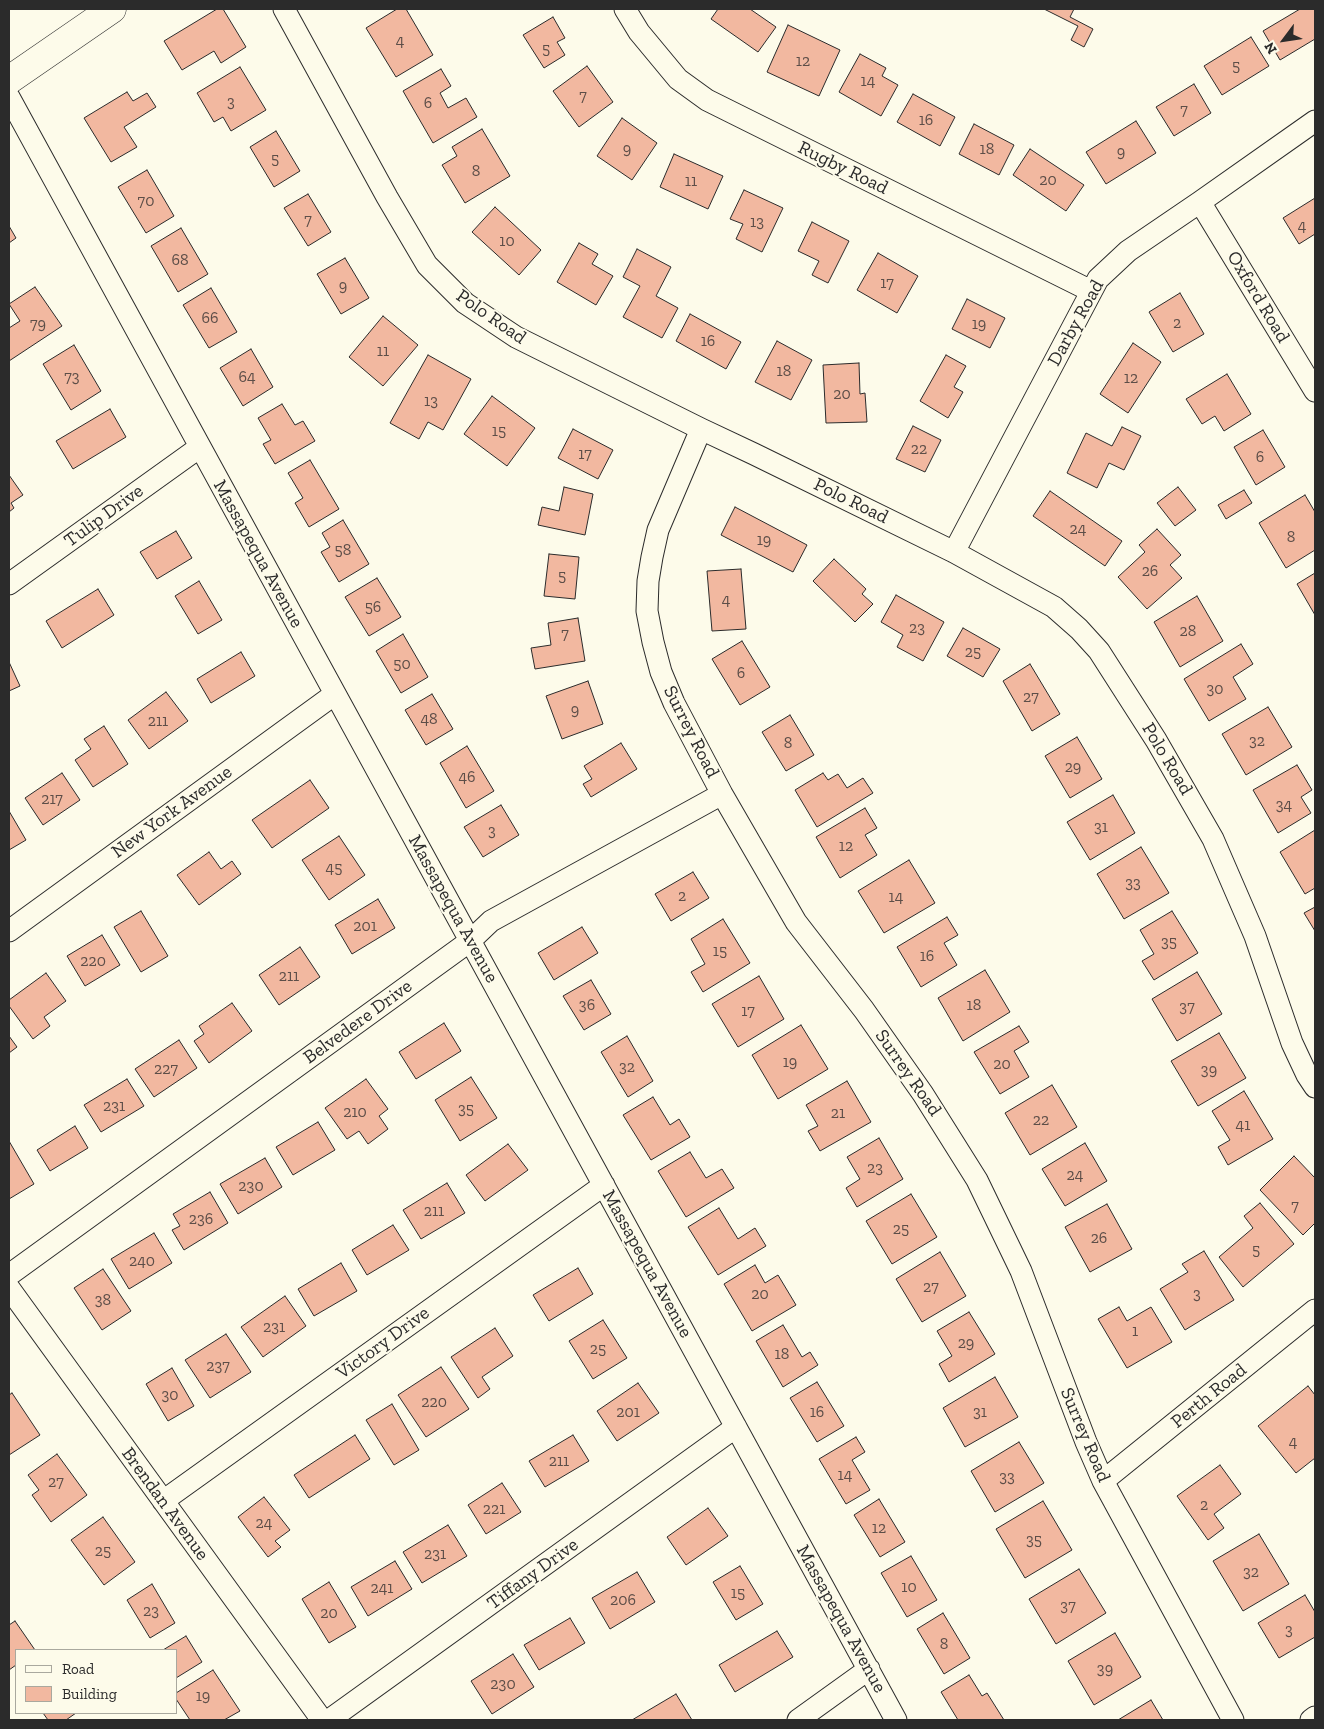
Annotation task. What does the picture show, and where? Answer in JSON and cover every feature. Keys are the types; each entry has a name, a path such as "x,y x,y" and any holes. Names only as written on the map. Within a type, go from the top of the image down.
{"main road":[{"path":"9,80 112,9"}],"street":[{"name":"Polo Road","path":"284,9 387,197 427,265 465,303 516,337 954,552 1054,607 1079,629 1099,651 1156,740 1213,839 1255,936 1292,1043 1307,1075 1315,1087"},
{"name":"Rugby Road","path":"625,9 639,32 678,79 707,100 1091,291"},
{"name":"Massapequa Avenue","path":"9,97 896,1720"},
{"name":"Darby Road","path":"954,552 1098,279 1128,251 1315,121"},
{"name":"Oxford Road","path":"1200,202 1315,392"},
{"name":"Surrey Road","path":"701,429 658,530 648,581 647,611 661,672 674,703 722,794 796,922 864,1010 923,1094 977,1180 1021,1271 1086,1442 1103,1481 1233,1720"},
{"name":"Tulip Drive","path":"9,584 200,447"},
{"name":"New York Avenue","path":"9,931 335,694"},
{"name":"Belvedere Drive","path":"9,1275 470,941 492,922 722,794"},
{"name":"Victory Drive","path":"163,1501 604,1185"},
{"name":"Brendan Avenue","path":"9,1288 322,1720"},
{"name":"Perth Road","path":"1103,1481 1315,1310"},
{"name":"Tiffany Drive","path":"329,1720 736,1428"},
{"path":"798,1720 869,1670"},
{"path":"1311,1720 1315,1717"}],"building":[{"path":"217,9 223,9 246,47 221,63 214,51 182,70 164,41"},
{"path":"397,9 406,9 433,55 396,77 366,28"},
{"path":"718,9 750,9 776,27 758,52 711,19"},
{"path":"1044,9 1074,9 1070,17 1093,29 1084,47 1071,40 1078,26"},
{"path":"1300,9 1315,9 1315,39 1280,60 1263,31"},
{"path":"553,17 565,38 557,42 565,55 544,68 523,35"},
{"path":"788,25 840,50 819,96 767,72"},
{"path":"1251,37 1269,66 1222,95 1204,66"},
{"path":"860,54 886,68 882,76 898,85 881,116 839,92"},
{"path":"587,66 613,102 579,127 553,91"},
{"path":"240,67 266,110 231,131 223,117 214,122 197,93"},
{"path":"441,69 451,86 440,93 448,108 466,98 477,117 433,143 403,91"},
{"path":"1194,84 1211,113 1174,136 1156,107"},
{"path":"127,92 133,101 147,93 156,107 124,127 137,147 111,162 84,118"},
{"path":"913,94 955,117 940,146 897,122"},
{"path":"622,118 657,143 632,180 597,156"},
{"path":"1136,121 1156,153 1106,184 1086,152"},
{"path":"974,124 1014,145 999,175 959,154"},
{"path":"482,129 510,176 465,203 442,165 457,156 452,147"},
{"path":"276,131 300,171 274,187 250,147"},
{"path":"1030,149 1084,185 1066,211 1013,175"},
{"path":"674,154 723,176 708,209 660,187"},
{"path":"147,170 174,216 146,233 118,187"},
{"path":"744,190 783,208 762,252 736,239 743,224 730,219"},
{"path":"308,194 331,232 308,246 284,208"},
{"path":"1315,198 1315,234 1299,244 1283,218"},
{"path":"495,207 541,250 519,275 472,232"},
{"path":"812,222 849,241 828,283 812,275 819,261 798,251"},
{"path":"9,226 16,238 9,243"},
{"path":"181,228 208,274 178,292 151,246"},
{"path":"579,243 598,254 592,264 613,276 596,305 557,282"},
{"path":"637,249 671,267 656,296 678,308 662,338 623,317 640,286 623,277"},
{"path":"878,253 918,276 897,313 857,290"},
{"path":"345,258 369,298 341,314 317,274"},
{"path":"35,287 62,326 9,361 9,328 20,321 9,304"},
{"path":"211,288 237,332 209,348 183,305"},
{"path":"1180,293 1204,334 1173,352 1149,312"},
{"path":"967,299 1005,318 990,348 952,329"},
{"path":"690,314 741,342 726,369 676,341"},
{"path":"383,316 418,345 383,386 349,357"},
{"path":"777,341 812,360 791,400 755,382"},
{"path":"1133,343 1161,362 1128,413 1100,394"},
{"path":"74,345 101,391 71,410 43,364"},
{"path":"251,349 273,387 243,406 220,368"},
{"path":"428,355 471,379 443,430 428,422 419,439 390,423"},
{"path":"946,355 966,366 954,387 963,392 948,418 920,401"},
{"path":"859,363 860,394 865,393 867,422 826,423 823,365"},
{"path":"1227,374 1251,414 1224,431 1215,416 1202,424 1186,399"},
{"path":"492,396 535,428 507,466 464,434"},
{"path":"282,404 295,425 303,421 315,441 275,464 263,444 271,440 258,418"},
{"path":"110,409 126,437 73,469 56,441"},
{"path":"913,426 941,440 925,472 896,459"},
{"path":"1122,427 1141,436 1124,470 1109,463 1097,488 1067,473 1086,433 1112,446"},
{"path":"573,429 613,450 598,479 558,458"},
{"path":"1263,430 1285,467 1256,485 1234,447"},
{"path":"310,460 339,509 309,527 295,503 303,498 288,473"},
{"path":"9,475 23,495 11,503 14,508 9,512"},
{"path":"564,487 593,494 585,535 538,525 542,507 559,511"},
{"path":"1178,487 1196,510 1175,526 1157,503"},
{"path":"1244,490 1252,503 1226,519 1218,505"},
{"path":"1050,491 1122,541 1105,566 1033,516"},
{"path":"1305,495 1315,512 1315,550 1286,568 1259,523"},
{"path":"735,507 807,545 793,572 721,535"},
{"path":"343,520 369,564 339,582 321,552 330,547 322,533"},
{"path":"1157,529 1181,555 1170,565 1182,578 1147,609 1118,577 1145,552 1139,545"},
{"path":"176,531 192,558 157,579 140,552"},
{"path":"549,554 579,557 575,599 544,596"},
{"path":"834,559 866,589 862,594 873,604 855,622 813,581"},
{"path":"741,569 746,629 712,631 707,571"},
{"path":"1315,573 1315,615 1297,584"},
{"path":"377,578 401,617 369,636 345,597"},
{"path":"199,581 222,620 198,634 175,596"},
{"path":"98,589 114,615 62,648 46,621"},
{"path":"896,595 944,622 923,661 897,647 903,635 881,622"},
{"path":"1197,596 1223,641 1180,667 1154,622"},
{"path":"578,618 585,661 535,669 531,648 551,645 548,623"},
{"path":"963,628 1000,649 983,677 947,656"},
{"path":"403,634 428,677 401,693 376,651"},
{"path":"742,641 770,687 740,705 712,659"},
{"path":"1241,644 1253,664 1233,677 1246,699 1209,721 1184,679"},
{"path":"241,652 255,676 211,703 197,679"},
{"path":"9,662 20,686 9,691"},
{"path":"1030,664 1060,714 1032,731 1003,681"},
{"path":"588,681 603,724 562,739 546,696"},
{"path":"166,692 188,721 149,749 128,720"},
{"path":"432,694 453,729 426,745 405,710"},
{"path":"1268,707 1292,747 1246,775 1222,734"},
{"path":"790,715 814,755 786,771 762,732"},
{"path":"104,726 128,764 93,787 75,760 91,749 84,739"},
{"path":"1077,737 1102,779 1070,798 1045,756"},
{"path":"621,743 637,769 591,797 583,784 592,779 584,766"},
{"path":"467,746 494,791 466,808 440,763"},
{"path":"1297,765 1312,790 1301,797 1311,813 1278,833 1253,790"},
{"path":"62,773 80,800 43,825 25,798"},
{"path":"823,773 828,780 838,774 847,788 863,778 873,793 817,827 795,790"},
{"path":"310,780 329,808 272,848 252,820"},
{"path":"1113,795 1135,833 1090,860 1067,822"},
{"path":"501,805 519,835 483,857 464,827"},
{"path":"865,808 877,828 865,835 877,855 840,878 816,837"},
{"path":"9,811 26,840 9,850"},
{"path":"1315,830 1315,888 1305,894 1280,852"},
{"path":"339,836 365,875 329,900 302,860"},
{"path":"1141,847 1169,893 1124,919 1097,874"},
{"path":"209,852 221,869 232,861 241,874 199,905 177,875"},
{"path":"909,860 935,903 884,933 858,891"},
{"path":"693,872 709,898 671,921 655,894"},
{"path":"378,899 395,928 352,954 335,925"},
{"path":"1315,907 1315,931 1304,913"},
{"path":"141,911 168,956 141,972 114,927"},
{"path":"1172,911 1198,953 1154,980 1142,961 1154,954 1140,930"},
{"path":"947,917 958,935 944,943 957,965 921,987 897,947"},
{"path":"723,919 750,963 703,992 691,972 705,964 691,939"},
{"path":"582,927 598,953 554,980 538,953"},
{"path":"102,935 120,965 85,986 67,956"},
{"path":"300,947 320,977 279,1005 259,975"},
{"path":"985,970 1010,1012 963,1041 938,998"},
{"path":"1197,972 1222,1014 1177,1041 1152,999"},
{"path":"46,973 66,1001 44,1017 50,1026 33,1039 9,1006 9,1000"},
{"path":"759,976 784,1019 738,1047 712,1004"},
{"path":"591,980 611,1014 584,1030 563,996"},
{"path":"232,1003 252,1031 209,1063 194,1041 204,1034 199,1026"},
{"path":"444,1023 461,1051 416,1079 399,1052"},
{"path":"801,1025 828,1069 778,1099 752,1055"},
{"path":"1019,1026 1029,1042 1014,1051 1029,1077 1000,1094 974,1052"},
{"path":"1219,1033 1246,1078 1198,1106 1171,1061"},
{"path":"9,1036 17,1047 9,1053"},
{"path":"627,1036 653,1081 628,1097 601,1052"},
{"path":"179,1040 197,1068 154,1097 135,1069"},
{"path":"471,1077 497,1118 460,1141 435,1100"},
{"path":"127,1079 144,1106 101,1132 84,1105"},
{"path":"366,1079 388,1109 379,1116 388,1129 368,1144 359,1131 347,1139 325,1108"},
{"path":"847,1081 871,1122 820,1151 808,1131 818,1126 806,1105"},
{"path":"1052,1085 1077,1127 1030,1155 1005,1113"},
{"path":"1244,1091 1273,1139 1228,1165 1218,1147 1230,1140 1212,1111"},
{"path":"653,1097 670,1125 679,1119 690,1137 651,1160 623,1115"},
{"path":"318,1122 335,1150 293,1175 276,1147"},
{"path":"75,1126 88,1148 50,1171 37,1150"},
{"path":"879,1138 903,1179 857,1207 846,1188 860,1179 847,1157"},
{"path":"9,1141 34,1184 9,1199"},
{"path":"1085,1143 1107,1181 1065,1206 1042,1169"},
{"path":"508,1144 528,1170 485,1201 466,1175"},
{"path":"690,1152 706,1178 722,1169 734,1188 686,1217 658,1171"},
{"path":"1294,1156 1315,1178 1315,1223 1303,1235 1260,1190"},
{"path":"265,1158 282,1187 238,1214 220,1184"},
{"path":"447,1183 465,1213 421,1239 403,1210"},
{"path":"210,1192 228,1223 184,1250 172,1230 180,1226 173,1214"},
{"path":"911,1194 937,1237 892,1264 866,1221"},
{"path":"1260,1203 1294,1244 1243,1287 1219,1257 1253,1228 1244,1216"},
{"path":"1107,1204 1132,1249 1090,1272 1065,1227"},
{"path":"719,1208 738,1239 755,1228 766,1246 718,1275 688,1227"},
{"path":"393,1225 409,1250 367,1275 352,1250"},
{"path":"154,1233 172,1263 129,1289 111,1259"},
{"path":"1204,1251 1234,1300 1185,1330 1160,1289 1188,1272 1182,1264"},
{"path":"940,1252 966,1296 922,1322 896,1279"},
{"path":"341,1263 357,1291 314,1316 298,1289"},
{"path":"755,1265 765,1283 778,1275 796,1305 752,1331 724,1284"},
{"path":"578,1268 593,1294 549,1321 533,1295"},
{"path":"103,1269 131,1311 102,1330 74,1288"},
{"path":"285,1296 306,1326 263,1357 241,1327"},
{"path":"1119,1307 1127,1321 1151,1307 1172,1342 1127,1368 1098,1319"},
{"path":"969,1312 995,1354 949,1382 939,1364 952,1356 937,1331"},
{"path":"603,1320 627,1358 593,1379 569,1341"},
{"path":"783,1325 802,1357 810,1352 818,1365 783,1387 756,1341"},
{"path":"495,1328 513,1356 482,1377 490,1389 478,1398 451,1357"},
{"path":"226,1334 251,1372 210,1398 185,1360"},
{"path":"441,1367 469,1409 426,1437 398,1395"},
{"path":"172,1368 194,1406 168,1421 146,1384"},
{"path":"995,1377 1018,1417 965,1447 943,1408"},
{"path":"817,1382 844,1426 817,1442 790,1398"},
{"path":"638,1383 659,1413 617,1441 597,1411"},
{"path":"1308,1386 1315,1395 1315,1458 1296,1473 1258,1426"},
{"path":"12,1393 40,1435 9,1455 9,1395"},
{"path":"392,1404 419,1450 394,1465 366,1420"},
{"path":"355,1435 370,1459 309,1498 294,1475"},
{"path":"573,1435 589,1461 545,1487 529,1461"},
{"path":"856,1437 865,1452 852,1460 870,1490 846,1504 819,1459"},
{"path":"1019,1442 1044,1483 995,1512 971,1471"},
{"path":"57,1454 87,1495 51,1522 32,1495 39,1490 28,1475"},
{"path":"1220,1465 1241,1494 1214,1514 1224,1528 1208,1540 1177,1496"},
{"path":"502,1483 521,1512 486,1534 468,1505"},
{"path":"264,1497 290,1530 275,1541 281,1547 268,1557 238,1517"},
{"path":"879,1499 905,1542 880,1557 854,1515"},
{"path":"1043,1501 1072,1550 1025,1578 996,1529"},
{"path":"708,1508 728,1536 686,1565 667,1537"},
{"path":"103,1517 135,1562 104,1585 71,1540"},
{"path":"448,1525 467,1556 422,1583 403,1552"},
{"path":"1259,1534 1289,1584 1243,1611 1213,1561"},
{"path":"911,1556 937,1600 907,1617 881,1573"},
{"path":"395,1561 412,1589 368,1616 351,1587"},
{"path":"740,1566 763,1604 736,1620 713,1582"},
{"path":"1079,1569 1106,1613 1056,1644 1029,1599"},
{"path":"637,1572 655,1602 610,1629 592,1598"},
{"path":"329,1582 356,1627 329,1643 302,1599"},
{"path":"152,1584 175,1623 150,1638 127,1600"},
{"path":"1305,1595 1315,1612 1315,1637 1279,1658 1258,1623"},
{"path":"943,1613 970,1658 944,1674 917,1629"},
{"path":"570,1618 585,1643 539,1670 524,1645"},
{"path":"15,1621 34,1649 15,1649 15,1666 9,1670 9,1625"},
{"path":"777,1631 793,1657 735,1692 719,1665"},
{"path":"1115,1633 1141,1677 1094,1705 1068,1661"},
{"path":"186,1636 202,1662 178,1677 178,1649 165,1649"},
{"path":"513,1654 534,1687 492,1714 471,1681"},
{"path":"213,1670 240,1711 224,1720 190,1720 178,1702 178,1692"},
{"path":"969,1675 982,1696 987,1693 1004,1720 958,1720 941,1692"},
{"path":"676,1694 692,1720 632,1720"},
{"path":"1151,1700 1163,1720 1118,1720"},
{"path":"44,1714 75,1714 66,1720 48,1720"}]}
